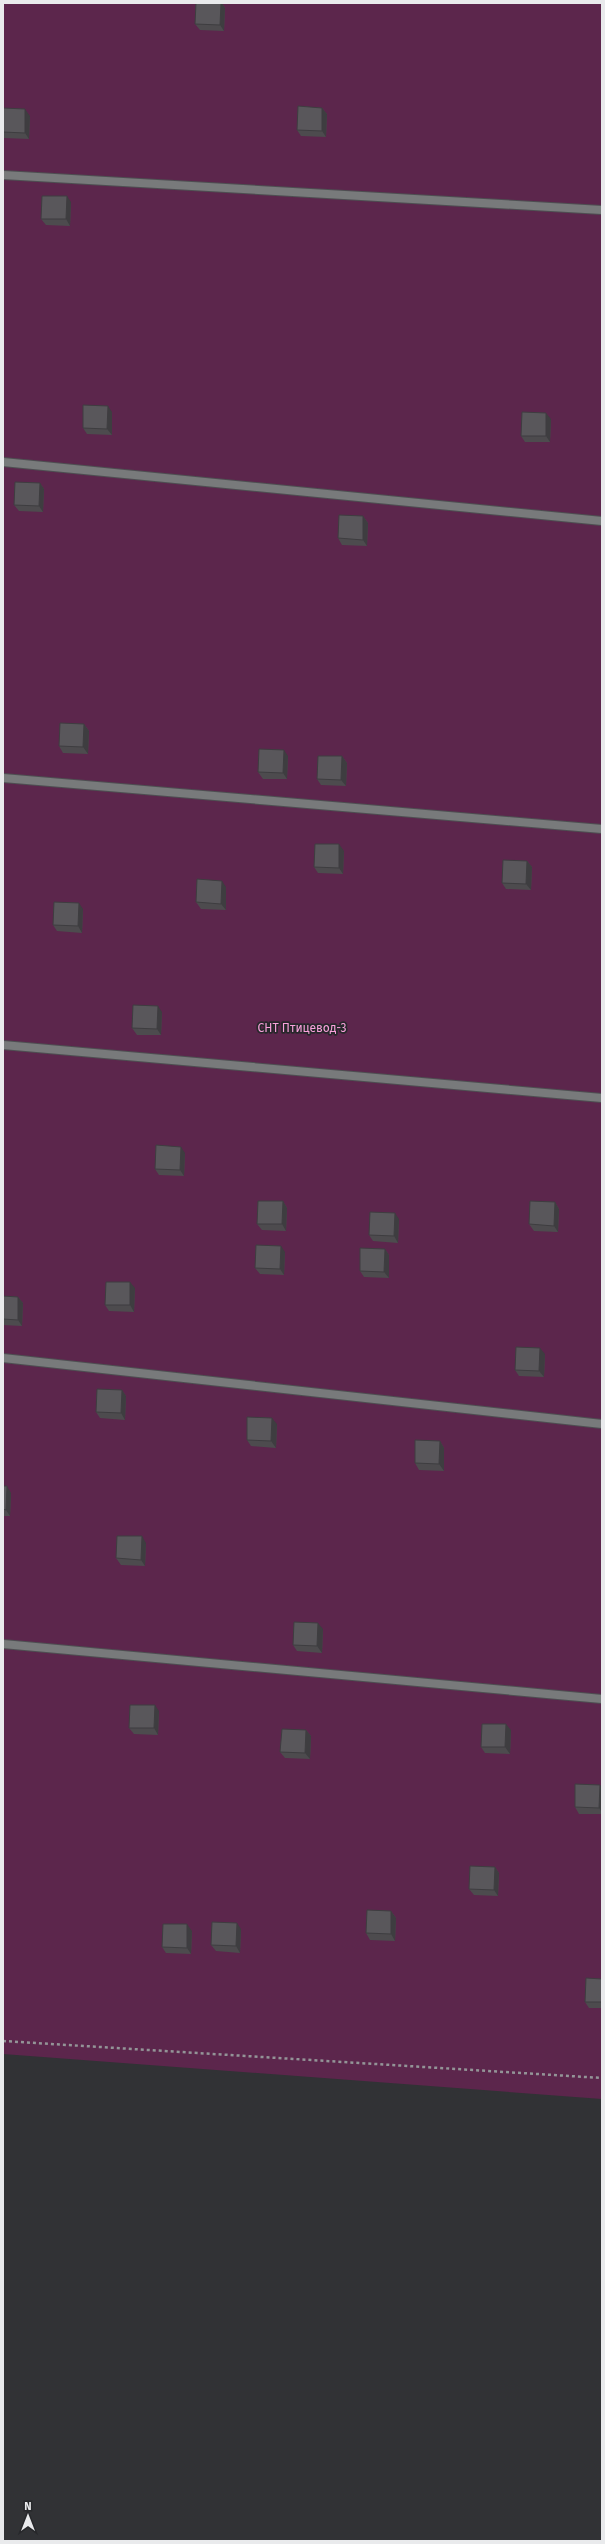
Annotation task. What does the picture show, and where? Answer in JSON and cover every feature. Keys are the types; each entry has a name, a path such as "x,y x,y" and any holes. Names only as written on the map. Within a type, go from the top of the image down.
{"lane":[{"path":"3,175 602,210"},
{"path":"3,462 602,521"},
{"path":"3,778 602,829"},
{"path":"3,1045 602,1098"},
{"path":"3,1358 602,1424"},
{"path":"3,1644 602,1699"}],"path":[{"path":"3,2041 602,2078"}],"green space":[{"name":"СНТ Птицевод-3","path":"3,3 602,3 602,2099 3,2054"}],"building":[{"path":"196,3 221,3 220,25 195,24"},
{"path":"298,106 322,108 322,131 297,130"},
{"path":"3,108 25,109 25,133 3,132"},
{"path":"42,196 67,196 66,219 41,219"},
{"path":"83,405 108,406 107,429 83,428"},
{"path":"522,412 546,413 546,436 521,436"},
{"path":"15,482 40,483 39,506 14,505"},
{"path":"339,515 363,516 363,540 338,538"},
{"path":"60,723 84,724 83,747 59,746"},
{"path":"259,749 284,750 283,773 258,772"},
{"path":"318,756 342,756 341,780 317,779"},
{"path":"315,844 339,844 339,868 314,867"},
{"path":"503,860 527,861 526,884 502,883"},
{"path":"197,879 222,881 221,904 196,902"},
{"path":"54,902 79,903 78,926 53,925"},
{"path":"133,1005 158,1006 157,1029 132,1028"},
{"path":"156,1145 181,1147 180,1170 155,1169"},
{"path":"258,1201 283,1201 282,1224 257,1224"},
{"path":"530,1201 555,1202 554,1226 529,1224"},
{"path":"370,1212 395,1213 394,1236 369,1235"},
{"path":"256,1245 281,1246 280,1269 255,1268"},
{"path":"360,1248 385,1249 384,1272 360,1271"},
{"path":"106,1282 130,1282 130,1305 105,1305"},
{"path":"3,1296 18,1297 18,1320 3,1319"},
{"path":"516,1347 540,1348 539,1371 515,1370"},
{"path":"97,1389 122,1390 121,1413 96,1412"},
{"path":"247,1417 272,1418 271,1441 247,1440"},
{"path":"415,1440 440,1441 439,1464 415,1463"},
{"path":"3,1486 7,1486 6,1510 3,1509"},
{"path":"117,1536 142,1536 141,1560 116,1558"},
{"path":"294,1622 318,1623 317,1646 293,1645"},
{"path":"130,1705 155,1705 154,1728 129,1728"},
{"path":"482,1724 506,1724 505,1747 481,1747"},
{"path":"282,1729 306,1730 305,1753 280,1752"},
{"path":"575,1784 600,1785 599,1808 575,1807"},
{"path":"470,1866 495,1867 494,1890 469,1889"},
{"path":"367,1910 391,1911 391,1934 366,1933"},
{"path":"212,1922 237,1923 236,1946 211,1945"},
{"path":"163,1924 187,1924 187,1948 162,1947"},
{"path":"586,1978 602,1979 602,2002 585,2002"}]}
